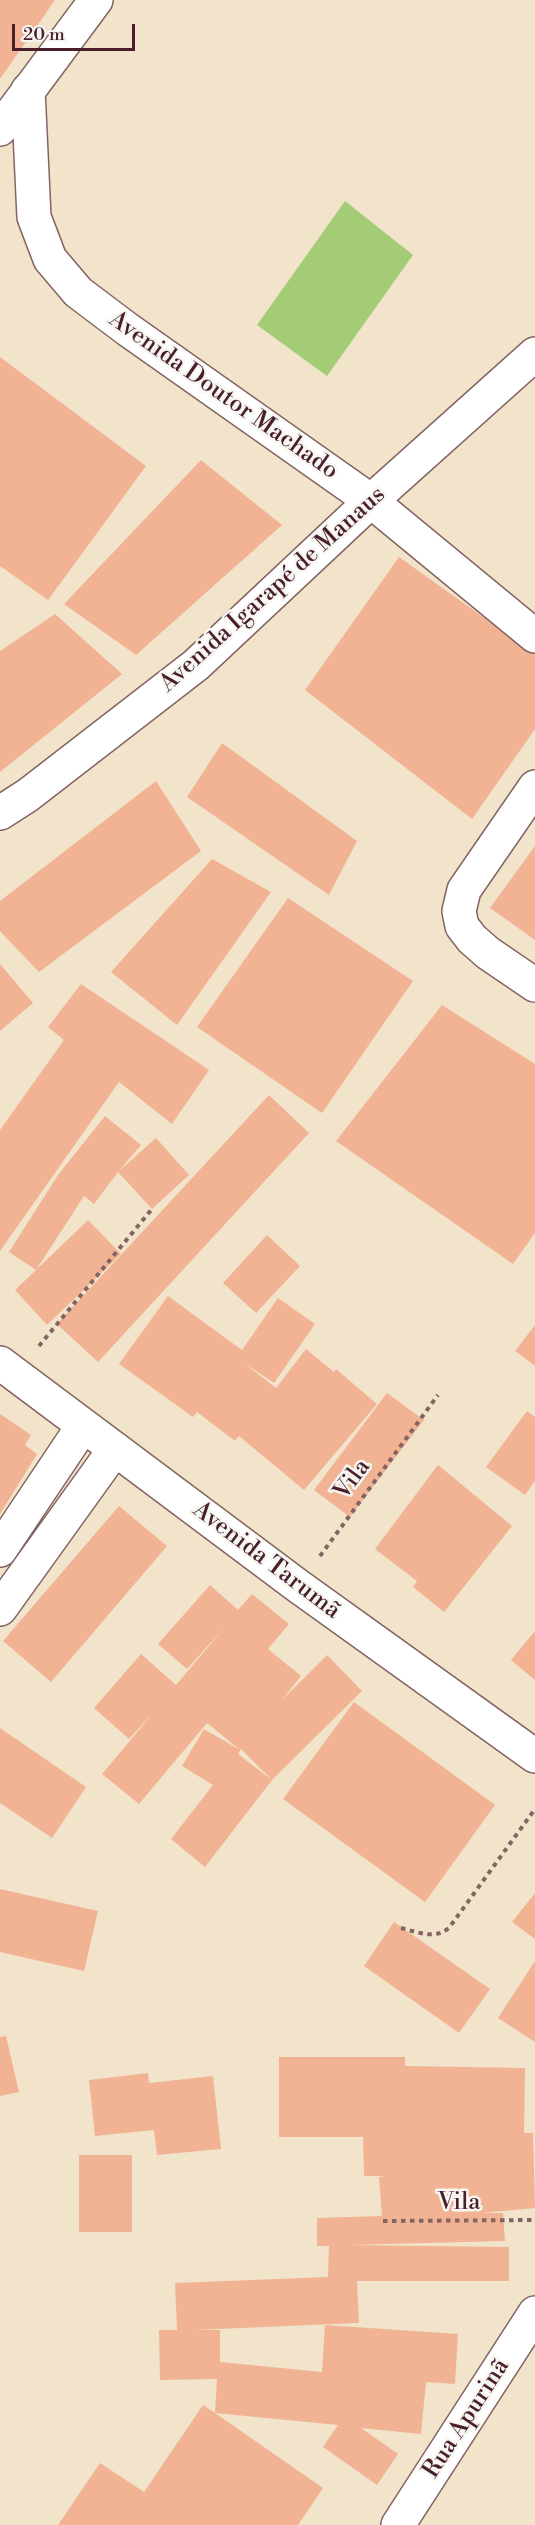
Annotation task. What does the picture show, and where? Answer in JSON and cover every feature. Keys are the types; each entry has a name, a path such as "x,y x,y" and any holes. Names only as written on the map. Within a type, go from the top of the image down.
{"street":[{"path":"0,129 96,0"},
{"name":"Avenida Doutor Machado","path":"28,90 34,217 50,259 78,292 127,330 371,501 535,636"},
{"name":"Avenida Igarapé de Manaus","path":"0,813 28,795 196,665 371,501 535,354"},
{"path":"535,787 464,890 459,911 462,927 472,939 488,953 535,985"},
{"name":"Avenida Tarumã","path":"8,1369 298,1586 535,1756"},
{"path":"0,1550 83,1426"},
{"path":"0,1609 115,1449"},
{"name":"Rua Apurinã","path":"398,2525 535,2313"}],"path":[{"path":"8,1369 152,1209"},
{"name":"Vila","path":"298,1586 438,1395"},
{"path":"401,1928 428,1935 442,1933 448,1928 535,1809"},
{"name":"Vila","path":"382,2221 535,2220"}],"green space":[{"path":"345,201 413,255 327,376 257,325"}],"building":[{"path":"0,0 55,0 0,79"},
{"path":"0,357 146,466 48,600 0,566"},
{"path":"201,460 282,525 136,655 64,604"},
{"path":"399,557 535,654 535,729 472,819 305,690"},
{"path":"55,614 122,674 0,772 0,651"},
{"path":"222,743 357,841 329,895 187,797"},
{"path":"156,781 201,851 39,972 0,931 0,901"},
{"path":"535,846 535,940 490,908"},
{"path":"212,859 271,892 177,1025 111,972"},
{"path":"288,898 413,981 322,1113 197,1027"},
{"path":"0,964 33,1003 0,1031"},
{"path":"81,984 209,1070 172,1124 119,1082 0,1251 0,1130 64,1040 48,1027"},
{"path":"442,1005 535,1064 535,1233 513,1264 336,1141"},
{"path":"269,1095 309,1133 98,1362 57,1324"},
{"path":"105,1116 141,1145 94,1204 84,1196 36,1270 9,1252 58,1175"},
{"path":"156,1138 189,1175 152,1209 118,1172"},
{"path":"88,1220 121,1254 47,1325 15,1290"},
{"path":"267,1235 300,1266 256,1313 223,1283"},
{"path":"168,1296 242,1350 278,1298 315,1324 274,1383 244,1363 276,1388 306,1349 334,1372 336,1369 377,1404 304,1490 239,1436 235,1441 197,1412 193,1417 119,1364"},
{"path":"535,1325 535,1366 515,1351"},
{"path":"387,1393 424,1420 350,1517 314,1490"},
{"path":"527,1411 535,1417 535,1481 525,1495 486,1467"},
{"path":"0,1414 31,1435 25,1445 37,1454 0,1514"},
{"path":"438,1465 512,1526 444,1612 413,1587 417,1581 375,1549"},
{"path":"119,1506 167,1546 51,1682 3,1641"},
{"path":"210,1585 238,1610 252,1594 289,1624 268,1649 301,1676 281,1701 327,1655 362,1691 272,1780 205,1867 171,1839 213,1785 182,1766 204,1729 240,1750 207,1723 139,1804 102,1774 154,1712 129,1739 94,1708 141,1654 176,1685 225,1627 187,1669 158,1644","holes":["241,1749 272,1780 238,1754"]},
{"path":"535,1631 535,1680 511,1660"},
{"path":"354,1702 495,1805 425,1902 283,1799"},
{"path":"0,1728 86,1787 52,1838 0,1803"},
{"path":"0,1889 98,1911 84,1971 0,1952"},
{"path":"535,1893 535,1939 512,1922"},
{"path":"394,1922 490,1989 459,2033 364,1966"},
{"path":"535,1961 535,2042 498,2018"},
{"path":"6,2036 19,2092 0,2096 0,2037"},
{"path":"279,2057 405,2057 405,2066 525,2068 524,2133 533,2133 535,2208 481,2213 503,2213 505,2241 347,2245 509,2247 509,2281 357,2281 359,2323 193,2330 220,2330 220,2362 322,2372 325,2325 458,2334 455,2384 426,2382 421,2434 361,2428 398,2454 377,2485 323,2447 338,2425 215,2413 217,2379 160,2380 159,2330 177,2330 175,2283 328,2277 329,2246 317,2246 317,2218 382,2216 379,2177 386,2176 364,2176 363,2137 279,2137"},
{"path":"148,2073 149,2083 213,2076 221,2149 157,2155 154,2130 95,2136 89,2080"},
{"path":"79,2155 132,2155 132,2232 79,2232"},
{"path":"203,2405 323,2488 298,2525 58,2525 100,2463 144,2492"}]}
